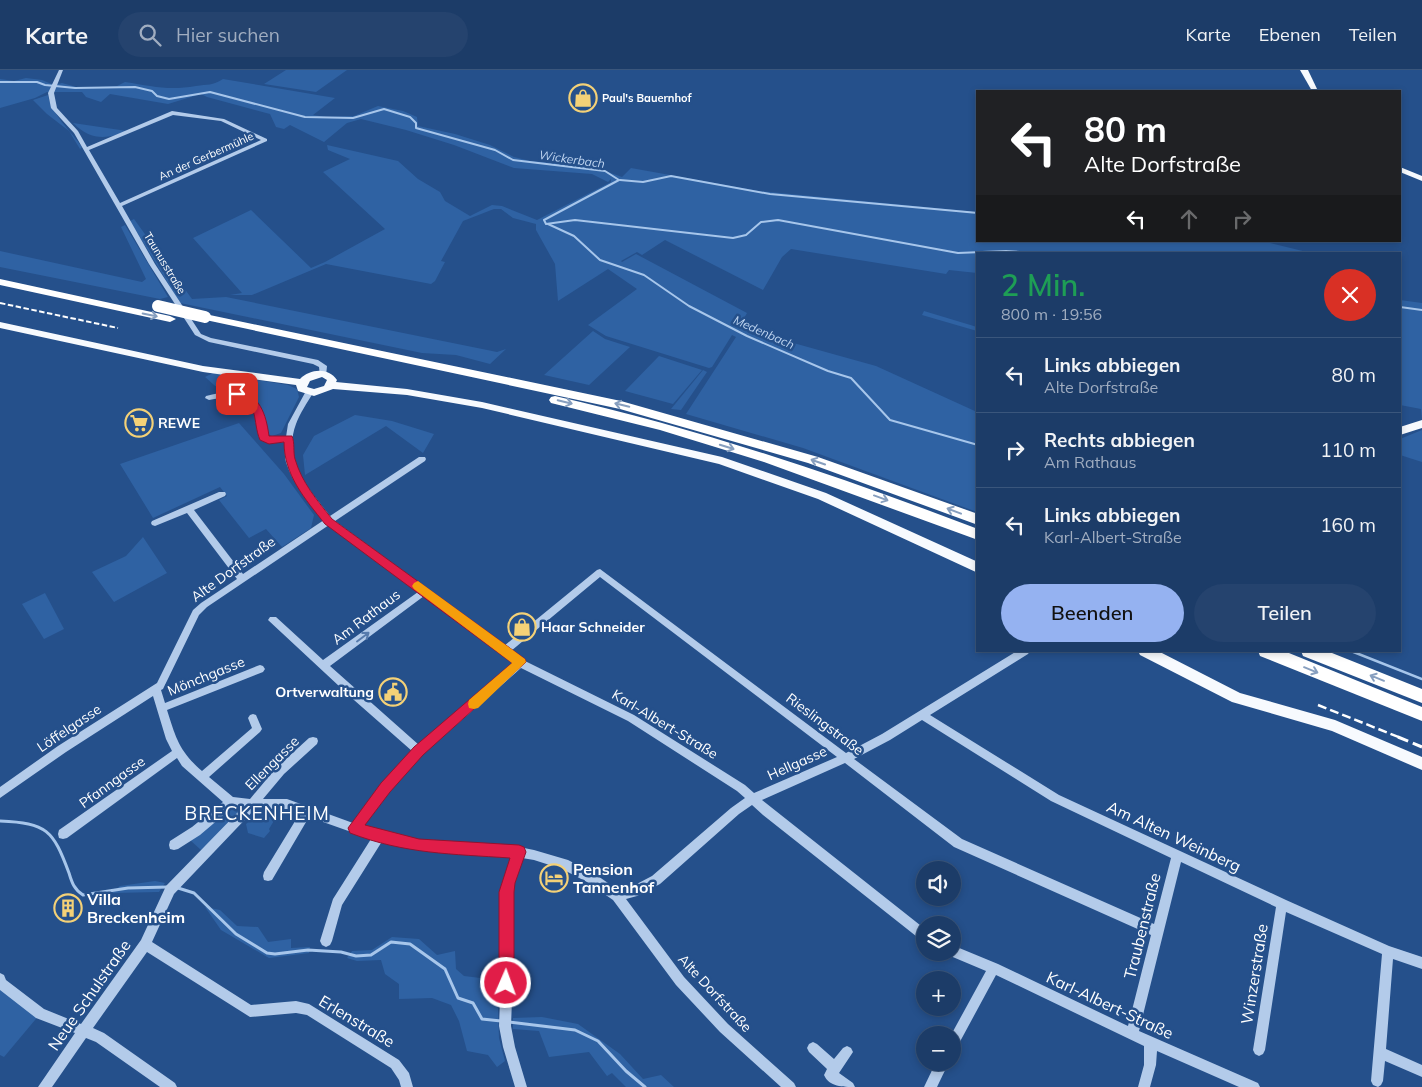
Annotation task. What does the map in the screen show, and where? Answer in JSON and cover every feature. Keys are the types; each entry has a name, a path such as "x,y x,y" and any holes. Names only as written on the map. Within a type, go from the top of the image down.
{"highway":[{"path":"0,274 158,306 207,322 666,423 813,460 976,519"},
{"path":"0,282 170,319 207,322"},
{"path":"685,428 976,534"},
{"path":"1268,652 1422,714"},
{"path":"1312,652 1422,696"}],"main road":[{"path":"1304,70 1314,90"},
{"path":"1401,169 1422,179"},
{"path":"0,326 203,369 302,383 312,375 322,374 331,378 331,385"},
{"path":"302,383 302,389 309,393 324,391 331,385 407,392 465,402 674,448 722,461 822,496 976,567"},
{"path":"1401,431 1422,424"},
{"path":"1147,652 1237,698 1335,726 1422,764"}],"street":[{"name":"Taunusstraße","path":"61,70 53,85 50,96 54,108 76,132 87,149 118,206 172,296 201,337 315,362 323,366 322,374"},
{"name":"An der Gerbermühle","path":"87,149 172,114 222,120 265,140 118,206"},
{"path":"209,398 230,394 245,395 250,398 261,418 264,437 269,440 289,438 295,415 309,393"},
{"name":"Karl-Albert-Straße","path":"289,438 289,456 295,474 308,496 329,521 520,662 631,718 741,788 916,930"},
{"name":"Alte Dorfstraße","path":"156,690 163,682 174,655 196,613 242,579 422,459"},
{"path":"155,523 222,494"},
{"path":"189,509 242,579"},
{"name":"Rieslingstraße","path":"506,651 600,572 958,843 1156,931"},
{"name":"Am Rathaus","path":"323,666 425,591"},
{"path":"273,620 419,751"},
{"name":"Hellgasse","path":"617,896 633,892 656,880 735,811 753,799 846,758 923,715 1022,652"},
{"path":"354,828 419,751 520,662"},
{"name":"Mönchgasse","path":"162,708 260,669"},
{"path":"156,690 171,739 178,752 186,763 231,802 174,845"},
{"name":"Löffelgasse","path":"0,793 62,749 156,690"},
{"name":"Am Alten Weinberg","path":"923,715 1055,798 1282,904 1388,951 1422,963"},
{"path":"202,777 257,729 253,718"},
{"name":"Ellengasse","path":"250,804 280,771 313,740"},
{"name":"Pfanngasse","path":"63,834 178,752"},
{"name":"Alte Dorfstraße","path":"231,802 287,804 378,837 419,846 519,852 550,859 578,870 617,896 680,982 724,1028 790,1087"},
{"name":"Neue Schulstraße","path":"44,1087 145,944 173,886 242,816 250,804"},
{"path":"268,876 307,811"},
{"path":"326,941 337,903 378,837"},
{"path":"519,852 506,892 508,948 505,1022 509,1048 521,1087"},
{"name":"Traubenstraße","path":"1132,1035 1156,931 1177,855"},
{"name":"Winzerstraße","path":"1259,1050 1282,904"},
{"name":"Erlenstraße","path":"145,944 250,1011 296,1007 309,1010 395,1064 405,1077 407,1087"},
{"path":"1377,1080 1388,951"},
{"name":"Karl-Albert-Straße","path":"961,955 994,968 1132,1035 1254,1087"},
{"path":"961,1028 994,968"},
{"path":"0,979 2,984 40,1014 100,1037 171,1087"},
{"path":"1144,1087 1152,1055 1149,1042"},
{"path":"813,1048 835,1068"},
{"path":"847,1052 830,1075 849,1087"},
{"path":"1380,1052 1422,1071"},
{"path":"930,1087 938,1071"}],"shaded area":[{"path":"286,70 347,70 316,92 264,84"},
{"path":"26,78 42,80 54,85 62,83 80,88 117,86 125,82 177,88 216,83 223,79 335,98 313,115 326,117 354,116 378,106 403,111 417,117 418,126 455,134 490,145 514,157 530,161 591,166 622,177 631,168 759,191 976,212 976,242 1266,242 1307,252 976,252 976,273 949,270 946,274 791,249 782,257 763,290 665,240 642,255 637,252 621,261 636,254 747,313 739,327 743,329 876,366 976,412 976,512 803,448 686,414 736,337 732,335 712,367 709,368 606,336 588,325 637,289 608,269 558,301 555,264 536,230 536,224 513,218 501,209 494,209 463,221 441,261 445,262 435,281 431,284 326,264 252,295 230,295 242,293 193,238 251,210 311,268 385,229 323,172 350,159 328,150 327,145 398,161 418,179 440,192 445,201 470,216 492,205 502,206 537,220 611,182 611,179 608,182 592,174 514,168 454,145 406,130 361,119 347,123 324,142 290,125 284,129 276,127 270,114 201,94 168,104 110,94 101,102 86,97 82,92 47,92 35,98 0,108 0,79 14,81"},
{"path":"48,95 53,109 82,147 80,149 69,131 33,100"},
{"path":"73,123 127,131 112,136 98,137 86,133"},
{"path":"134,219 192,299 226,297 497,352 506,349 490,364 456,355 422,353 180,303 130,221"},
{"path":"125,225 168,297 160,299 0,267 0,251 142,282 146,279 121,227"},
{"path":"1401,300 1422,303 1422,420 1421,409 1401,405"},
{"path":"924,311 976,327 976,331 922,315"},
{"path":"593,331 605,339 630,347 589,385 544,375"},
{"path":"659,356 702,370 673,404 625,391"},
{"path":"703,370 707,372 681,410 671,409"},
{"path":"213,373 288,385 297,389 299,397 281,433 272,436 266,433 262,411 256,399 244,392 223,390 217,387 205,377"},
{"path":"355,415 392,421 434,434 423,453 386,426 305,475 303,455 314,436"},
{"path":"239,423 284,474 314,515 311,528 282,547 266,529 249,538 219,500 227,496 220,487 153,518 120,464"},
{"path":"1422,430 1422,462 1401,455 1401,439"},
{"path":"143,537 167,573 114,602 92,572 126,556"},
{"path":"45,593 64,629 44,639 22,604"},
{"path":"230,806 236,806 239,809 239,814 201,850 190,840"},
{"path":"270,807 281,809 269,829 270,831 264,838 248,833 246,824 263,810"},
{"path":"155,881 165,883 159,892 112,893 120,886"},
{"path":"205,907 220,910 237,926 258,927 268,942 291,939 291,948 310,947 309,953 269,958 221,930"},
{"path":"392,937 419,939 437,955 455,951 456,969 464,976 497,980 499,1038 505,1061 497,1067 488,1055 467,1051 459,1021 451,1005 432,998 399,999 399,984 385,974 381,960 357,961 347,958 352,951 372,950"},
{"path":"0,986 40,1014 4,1057 0,1055"},
{"path":"542,1017 578,1024 620,1054 643,1079 661,1075 674,1087 626,1087 612,1073 607,1076 589,1052 549,1057 539,1031 513,1029 513,1018"}],"waterway":[{"name":"Wickerbach","path":"0,82 37,82 45,85 75,88 135,87 152,91 157,96 169,99 210,92 305,117 353,118 384,109 410,117 416,123 416,128 495,150 513,160 605,171 619,180 544,220 546,224 575,220 733,238 746,235 761,222 778,220 958,253 976,252"},
{"path":"620,180 643,182 671,176 770,194 976,213"},
{"name":"Medenbach","path":"548,224 574,236 600,260 644,275 689,306 747,336 828,371 851,378 890,420 976,444"},
{"name":"Wickerbach","path":"982,252 1020,252"},
{"name":"Wickerbach","path":"1401,307 1422,310"},
{"name":"Medenbach","path":"1354,652 1422,679"},
{"path":"0,821 16,822 38,827 53,838 74,886 83,895 128,888 168,887"},
{"path":"178,888 194,893 236,934 267,953 275,954 308,950 341,952 356,956 371,955 391,942 410,944 445,969 458,998 473,1003 482,1019 501,1021"},
{"path":"509,1022 575,1030 598,1041 626,1071 645,1087"}],"railway":[{"path":"0,303 118,328"},
{"path":"1318,705 1401,738"},
{"path":"1398,737 1422,747"}],"slow traffic":[{"path":"418,586 520,662 474,704"}],"place":[{"name":"Paul's Bauernhof","path":"583,98"},
{"name":"REWE","path":"139,423"},
{"name":"Haar Schneider","path":"522,627"},
{"name":"Ortverwaltung","path":"393,692"},
{"name":"Pension Tannenhof","path":"554,878"},
{"name":"Villa Breckenheim","path":"68,908"}],"district":[{"name":"BRECKENHEIM","path":"257,813"}],"route":[{"path":"237,394 245,395 254,403 261,418 264,437 269,440 289,438 288,449 291,466 308,496 329,521 520,662 419,751 354,828 378,837 419,846 519,852 506,892 508,948 506,983"}]}
